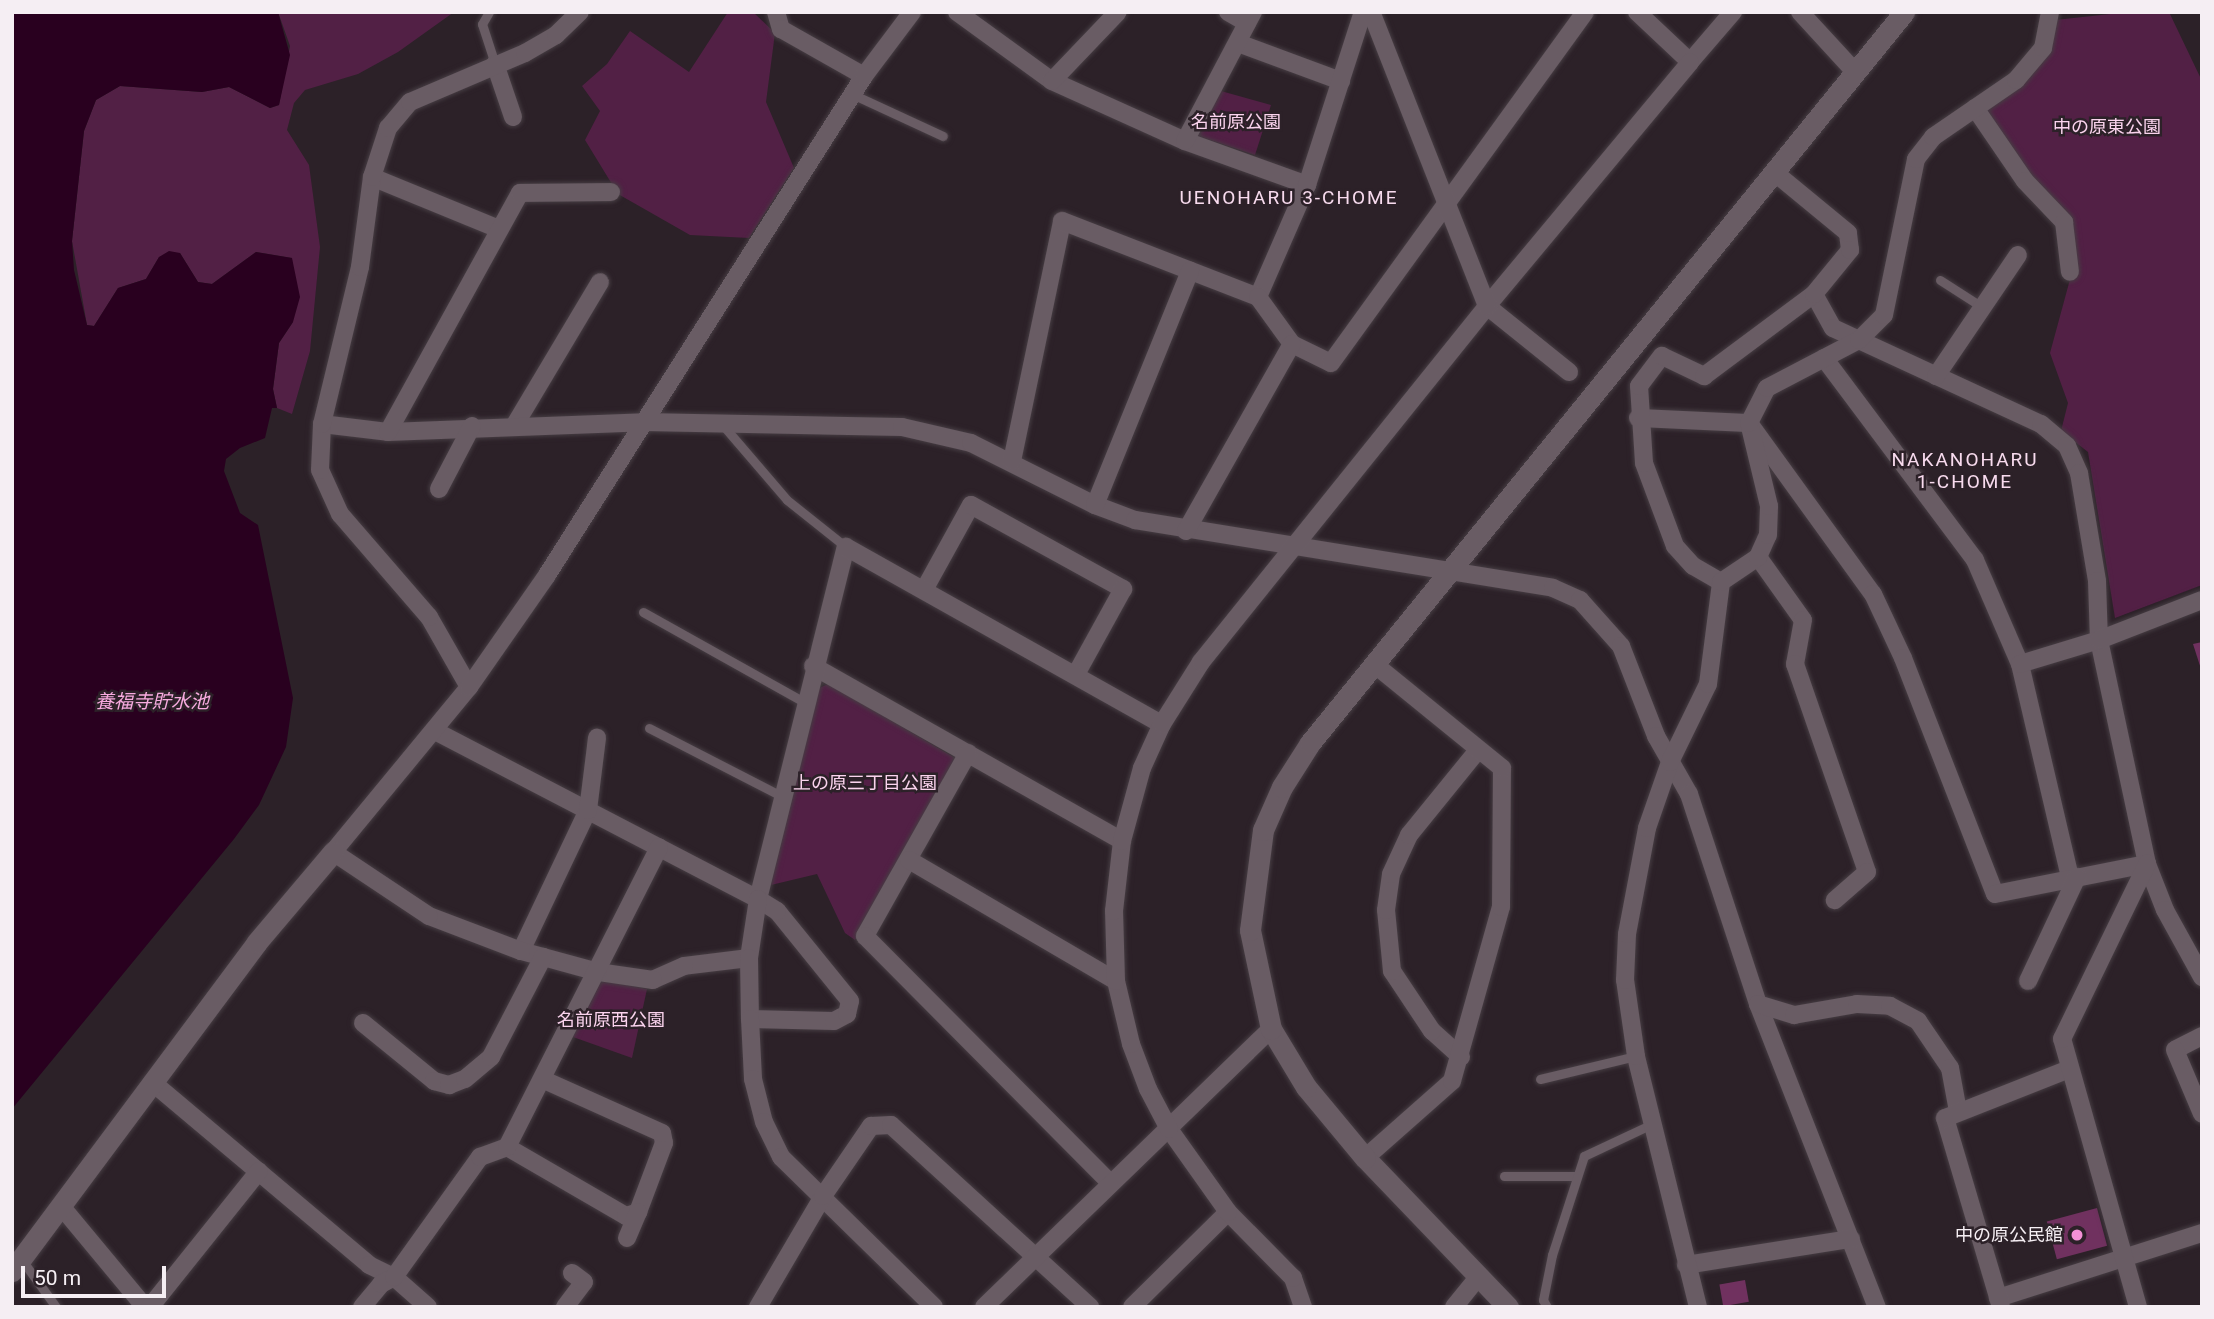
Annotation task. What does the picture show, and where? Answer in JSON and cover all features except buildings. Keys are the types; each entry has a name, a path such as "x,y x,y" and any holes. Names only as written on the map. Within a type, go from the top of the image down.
{"street":[{"path":"469,687 429,617 340,514 320,470 322,425 360,267 372,177 387,128 410,102 556,35 580,12"},
{"path":"776,12 781,29 864,76"},
{"path":"17,1265 257,942 469,687 644,422 852,94 912,12"},
{"path":"957,12 1052,81 1185,141 1307,185"},
{"path":"1052,81 1118,12"},
{"path":"1185,141 1250,18 1228,12"},
{"path":"1258,297 1307,185 1363,12"},
{"path":"1371,12 1487,306 1569,372"},
{"path":"1012,461 1062,221 1258,297 1292,344 1331,363 1444,202 1585,12"},
{"path":"1637,12 1690,62"},
{"path":"1303,1307 1293,1278 1228,1212 1170,1129 1130,1044 1116,981 1114,911 1122,841 1142,768 1162,724 1202,662 1487,306 1733,12"},
{"path":"1800,12 1856,73"},
{"path":"1508,1307 1365,1158 1307,1087 1271,1029 1250,930 1263,830 1282,787 1310,743 1904,12"},
{"path":"1698,1307 1650,1125 1636,1056 1625,980 1627,934 1647,828 1670,762 1708,684 1721,582 1758,557 1768,535 1769,506 1749,423 1766,388 1858,340 1884,315 1916,159 1933,137 2016,80 2043,48 2050,12"},
{"path":"1238,43 1342,81"},
{"path":"495,64 513,117"},
{"path":"1975,108 2025,181 2064,222 2070,272"},
{"path":"1721,582 1693,566 1675,546 1644,463 1637,418 1639,386 1662,356 1704,376 1814,294 1850,250 1848,233 1774,172"},
{"path":"372,177 499,229"},
{"path":"388,432 520,192 611,192"},
{"path":"1936,376 2018,255"},
{"path":"1095,505 1190,271"},
{"path":"516,423 600,282"},
{"path":"1814,294 1833,328 2041,424 2067,446 2079,473 2097,581 2099,640 2147,864 2165,910 2202,978"},
{"path":"1186,531 1292,344"},
{"path":"1824,358 1975,560 2020,664 2074,878 2028,981"},
{"path":"1637,418 1749,423"},
{"path":"322,425 388,432 516,423 720,422 902,427 971,443 1012,461 1095,505 1186,531 1553,588 1580,600 1620,646 1670,762 1689,794 1758,1004 1877,1307"},
{"path":"1749,423 1873,594 1903,659 1995,894 2147,864"},
{"path":"439,489 472,426"},
{"path":"924,590 971,505 1124,589 1076,674"},
{"path":"934,1307 781,1157 764,1122 753,1079 750,958 758,899 813,666 846,547 1162,724"},
{"path":"1758,557 1803,620 1795,664 1867,872 1835,900"},
{"path":"2020,664 2099,640 2202,600"},
{"path":"1365,1158 1452,1081 1461,1057 1501,907 1502,768 1374,664"},
{"path":"813,666 1122,841"},
{"path":"435,731 777,911 850,1001 846,1014 834,1021 750,1018"},
{"path":"521,951 587,810 597,738"},
{"path":"1461,1057 1432,1031 1392,971 1386,910 1391,874 1409,835 1478,750"},
{"path":"968,753 865,936 1109,1182"},
{"path":"362,1307 381,1284 394,1277 480,1157 507,1147 544,1080 659,848"},
{"path":"333,852 429,916 521,951 598,972 653,980 684,966 750,958"},
{"path":"909,860 1116,981"},
{"path":"2138,1307 2067,1070 2062,1039 2147,864"},
{"path":"363,1023 434,1081 449,1085 466,1079 491,1058 543,957"},
{"path":"1758,1004 1794,1015 1857,1004 1890,1006 1919,1021 1950,1068 1958,1111"},
{"path":"985,1307 1109,1182 1170,1129 1271,1029"},
{"path":"2202,1036 2175,1050 2202,1114"},
{"path":"2067,1070 1945,1118 2000,1303 2123,1258 2202,1233"},
{"path":"544,1080 662,1133 664,1143 627,1238"},
{"path":"152,1082 369,1265 394,1277 428,1307"},
{"path":"758,1307 823,1196 870,1126 891,1125 1090,1307"},
{"path":"507,1147 626,1216 638,1212"},
{"path":"61,1206 147,1307 259,1171"},
{"path":"1132,1307 1228,1212"},
{"path":"1686,1265 1851,1239"},
{"path":"1454,1307 1479,1276"},
{"path":"565,1307 583,1282"}],"lane":[{"path":"489,12 482,24 495,64"},
{"path":"852,94 943,136"},
{"path":"1940,280 1983,307"},
{"path":"720,422 787,500 846,547"},
{"path":"643,612 804,702"},
{"path":"649,727 783,797"},
{"path":"1541,1079 1636,1056"},
{"path":"1547,1307 1543,1300 1552,1255 1575,1176 1584,1156 1650,1125"},
{"path":"1504,1176 1575,1176"},
{"path":"17,1265 56,1307"}],"green space":[{"path":"278,12 454,12 398,52 358,74 305,90 294,103 287,130 309,165 320,247 310,351 292,414 277,408 273,389 279,343 293,322 292,258 256,252 212,284 198,282 180,253 159,257 146,279 118,288 94,326 87,325 72,241 84,131 96,100 120,86 202,92 229,87 270,108 279,105 290,46"},
{"path":"728,12 753,12 775,33 766,102 794,168 749,238 690,235 618,194 585,140 600,111 582,86 607,64 630,31 689,72"},
{"name":"中の原東公園","path":"2129,12 2169,12 2202,81 2202,585 2115,618 2088,452 2061,431 2068,403 2050,353 2072,272 2067,220 2028,179 1982,110 2055,20"},
{"name":"名前原公園","path":"1221,91 1271,105 1255,155 1198,136"},
{"name":"上の原三丁目公園","path":"828,684 957,759 855,940 845,933 817,874 771,885 817,689"},
{"name":"名前原西公園","path":"600,980 647,989 632,1058 573,1037"}],"water":[{"name":"養福寺貯水池","path":"12,12 278,12 290,55 279,105 270,108 229,87 202,92 120,86 96,100 84,131 72,241 74,270 87,325 94,326 118,288 146,279 159,257 169,251 180,253 198,282 212,284 256,252 292,258 300,297 293,322 279,343 273,389 277,408 272,408 265,438 240,448 226,459 224,471 240,513 258,525 293,698 286,747 259,805 234,839 12,1109"}],"place":[{"name":"中の原公民館","path":"2077,1235"}],"district":[{"name":"UENOHARU 3-CHOME","path":"1289,198"},
{"name":"NAKANOHARU 1-CHOME","path":"1965,471"}]}
